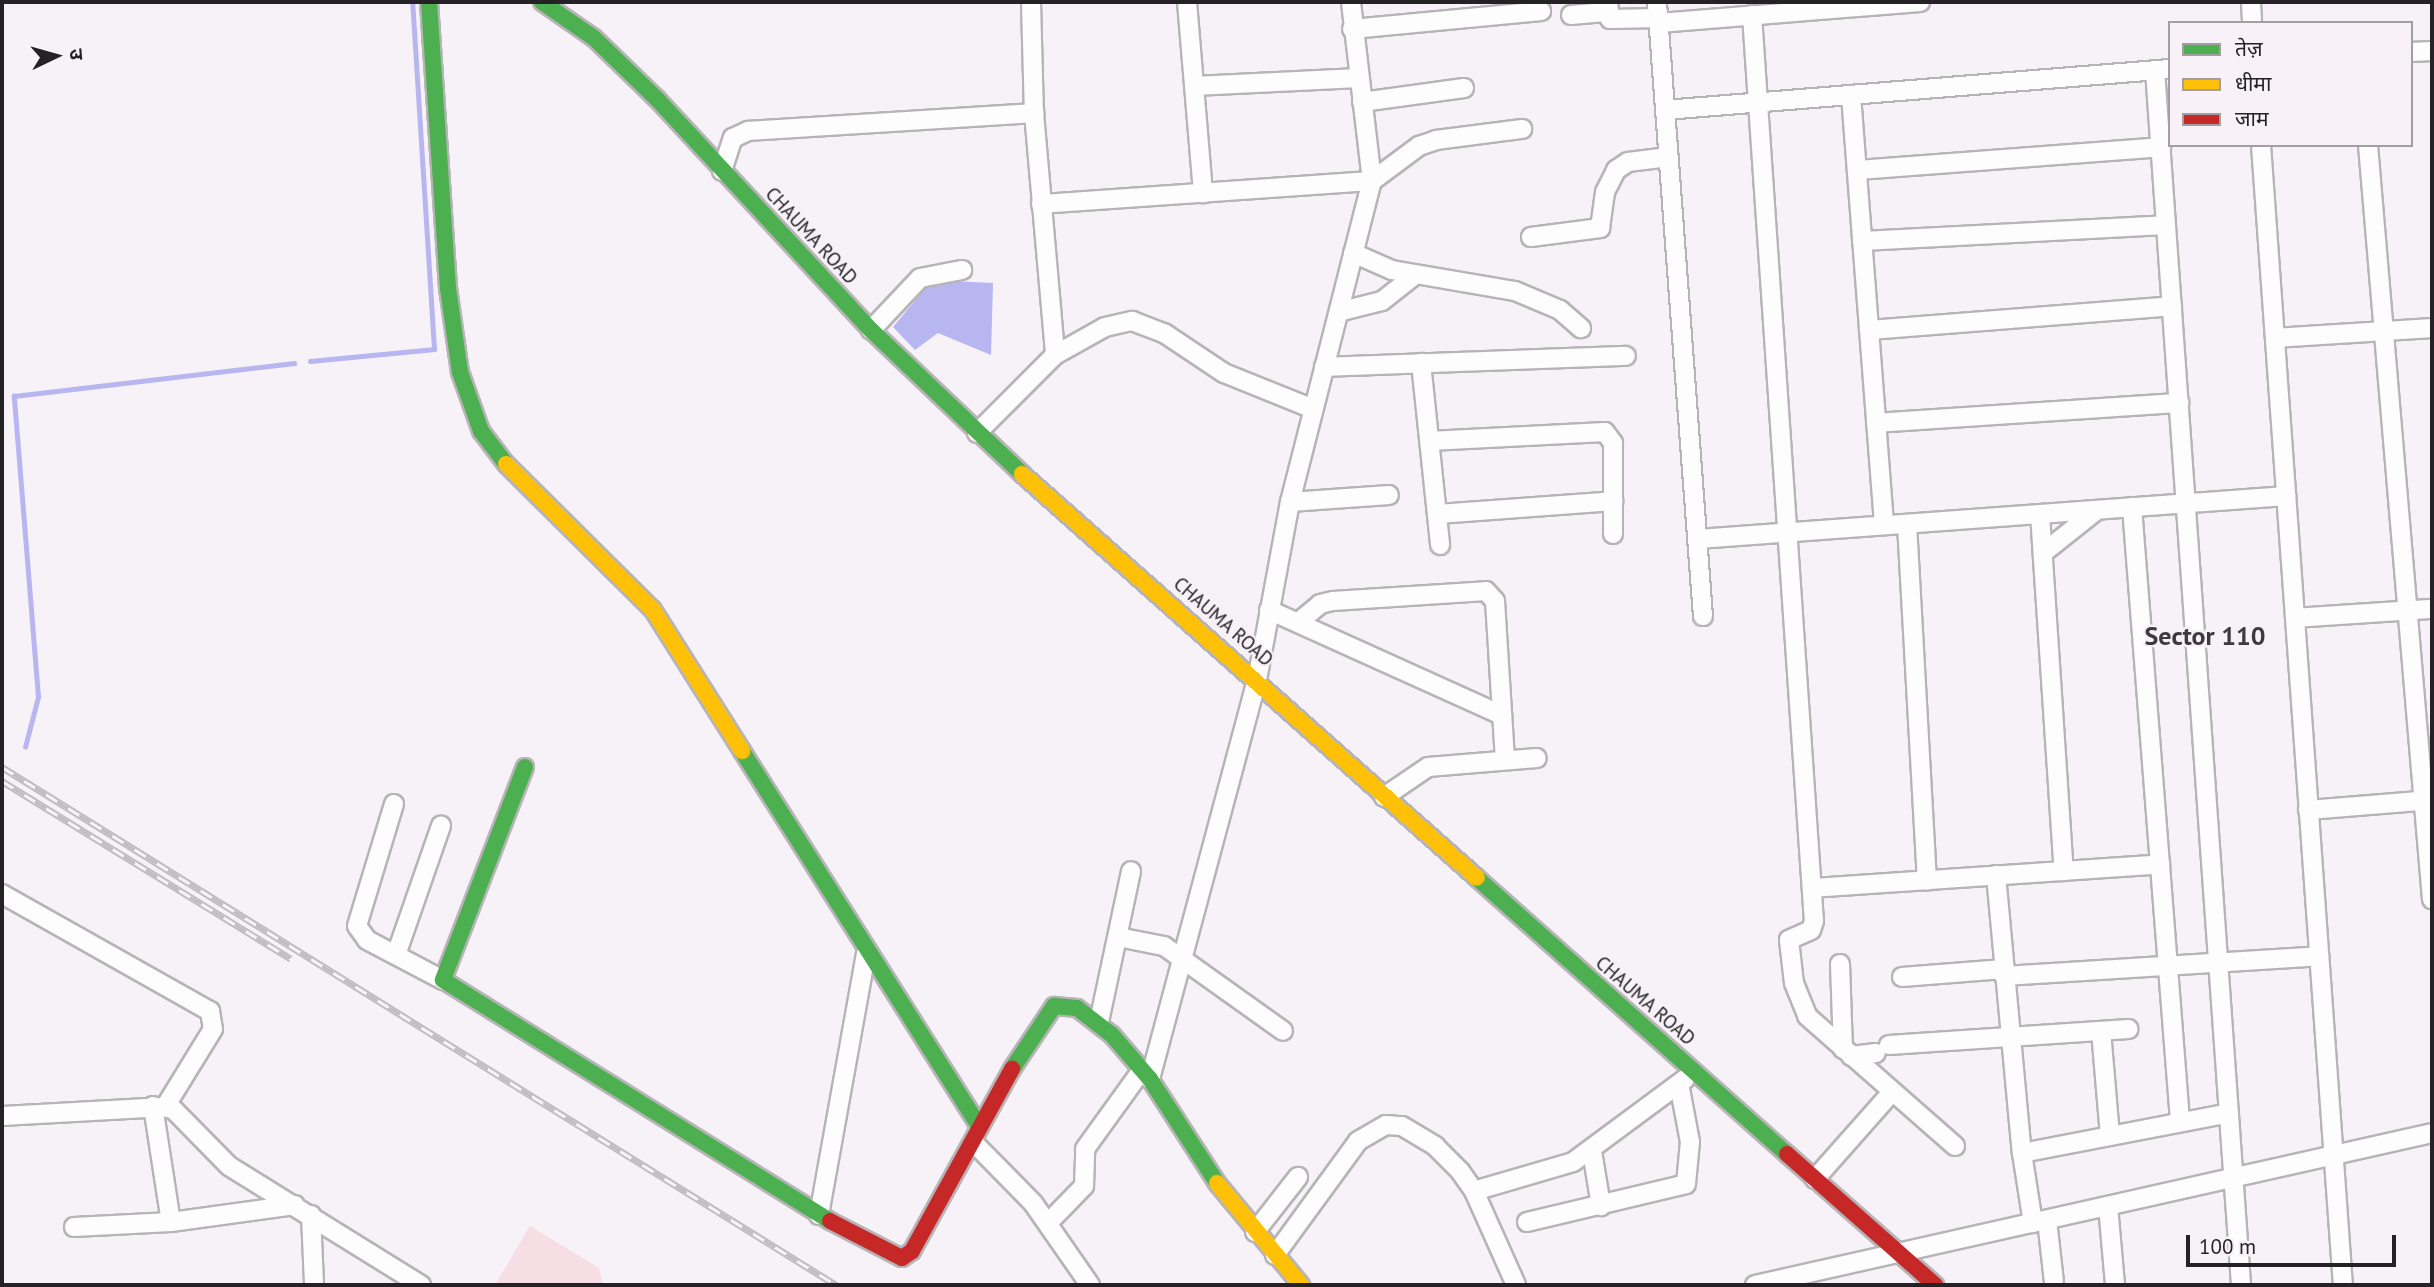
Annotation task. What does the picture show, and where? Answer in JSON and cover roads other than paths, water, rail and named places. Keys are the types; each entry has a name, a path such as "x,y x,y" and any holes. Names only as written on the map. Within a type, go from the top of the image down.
{"street":[{"path":"429,2 448,288 460,372 481,431 510,470 653,610 977,1135 1048,1223 1090,1285"},
{"name":"CHAUMA ROAD","path":"542,2 594,38 871,330 977,433 1257,680 1686,1078 1815,1179 1935,1285"},
{"path":"1031,2 1034,113 1055,355"},
{"path":"1186,2 1203,193"},
{"path":"1048,1223 1084,1186 1085,1149 1146,1075 1185,959 1257,680 1290,502 1324,366 1342,311 1353,253 1372,181 1352,29 1351,2"},
{"path":"1571,15 1608,7 1610,19 1658,14 1752,15 1783,7 1920,2"},
{"path":"2251,2 2252,21"},
{"path":"1352,29 1541,11"},
{"path":"1658,14 1703,616"},
{"path":"1752,15 1812,888 1813,928 1789,940 1794,982 1807,1016 1955,1146"},
{"path":"2413,52 2432,51"},
{"path":"1665,110 2163,70 2161,148 2241,1285"},
{"path":"1194,86 1359,78"},
{"path":"1362,102 1464,88"},
{"path":"1851,95 1884,525"},
{"path":"722,172 733,138 748,131 1034,113"},
{"path":"1041,204 1372,181 1419,146 1436,140 1522,129"},
{"path":"2261,147 2343,1285"},
{"path":"2368,147 2408,610 2428,801 2432,899"},
{"path":"1857,170 2161,148"},
{"path":"1531,237 1600,228 1605,192 1616,170 1628,162 1669,157"},
{"path":"1862,241 2166,225"},
{"path":"1353,253 1415,275 1445,276 1467,284 1515,291 1560,310 1581,328"},
{"path":"871,330 920,278 962,270"},
{"path":"1342,311 1382,301 1415,275"},
{"path":"1869,330 2172,306"},
{"path":"977,433 1055,355 1105,327 1132,321 1164,332 1224,373 1313,409"},
{"path":"2275,338 2432,328"},
{"path":"1324,366 1626,356"},
{"path":"1421,363 1440,545"},
{"path":"1876,423 2179,403"},
{"path":"1429,441 1605,432 1613,443 1613,534"},
{"path":"1290,502 1390,495"},
{"path":"1698,539 2286,496"},
{"path":"1438,514 1614,501"},
{"path":"2132,508 2180,1121"},
{"path":"2043,553 2097,510"},
{"path":"2040,514 2063,871"},
{"path":"1906,524 1927,880"},
{"path":"1300,621 1320,604 1333,601 1486,591 1495,601 1505,760"},
{"path":"2295,618 2432,608"},
{"path":"1269,610 1300,621 1502,715"},
{"path":"1384,797 1428,767 1537,758"},
{"path":"443,980 525,767"},
{"path":"2308,810 2428,801"},
{"path":"394,804 357,926 367,940 443,980 819,1215 897,1256 907,1256 977,1135 1001,1086 1054,1006 1077,1008 1099,1023 1146,1075 1255,1232 1301,1285"},
{"path":"396,955 441,826"},
{"path":"1812,888 2160,864"},
{"path":"1099,1023 1131,871"},
{"path":"1996,875 2022,1153 2054,1282"},
{"path":"2,894 210,1011 213,1029 159,1107 170,1222"},
{"path":"1118,937 1157,943 1185,959 1283,1031"},
{"path":"819,1215 866,953"},
{"path":"1902,977 2319,956"},
{"path":"1840,964 1847,1053"},
{"path":"1847,1053 2128,1029"},
{"path":"2101,1031 2110,1136"},
{"path":"1474,1191 1561,1167 1592,1151 1686,1078"},
{"path":"1527,1222 1686,1184 1690,1142 1686,1078"},
{"path":"1815,1179 1892,1092"},
{"path":"2,1116 159,1107 182,1118 215,1156 421,1285"},
{"path":"2022,1153 2229,1112"},
{"path":"1275,1255 1358,1141 1386,1125 1402,1126 1435,1146 1474,1191 1516,1285"},
{"path":"1755,1285 1836,1277 1898,1252 2432,1133"},
{"path":"1592,1151 1601,1206"},
{"path":"1255,1232 1298,1177"},
{"path":"74,1227 170,1222 295,1205"},
{"path":"2108,1206 2115,1285"},
{"path":"311,1215 314,1285"}],"water":[{"path":"932,280 993,283 991,355 938,333 915,350 893,327"}],"waterway":[{"path":"310,361 434,349 412,2"},
{"path":"25,747 38,697 14,396 294,363"}],"railway":[{"path":"2,767 836,1285"},
{"path":"2,781 291,959"}],"district":[{"name":"Sector 110","path":"2205,636"}]}
